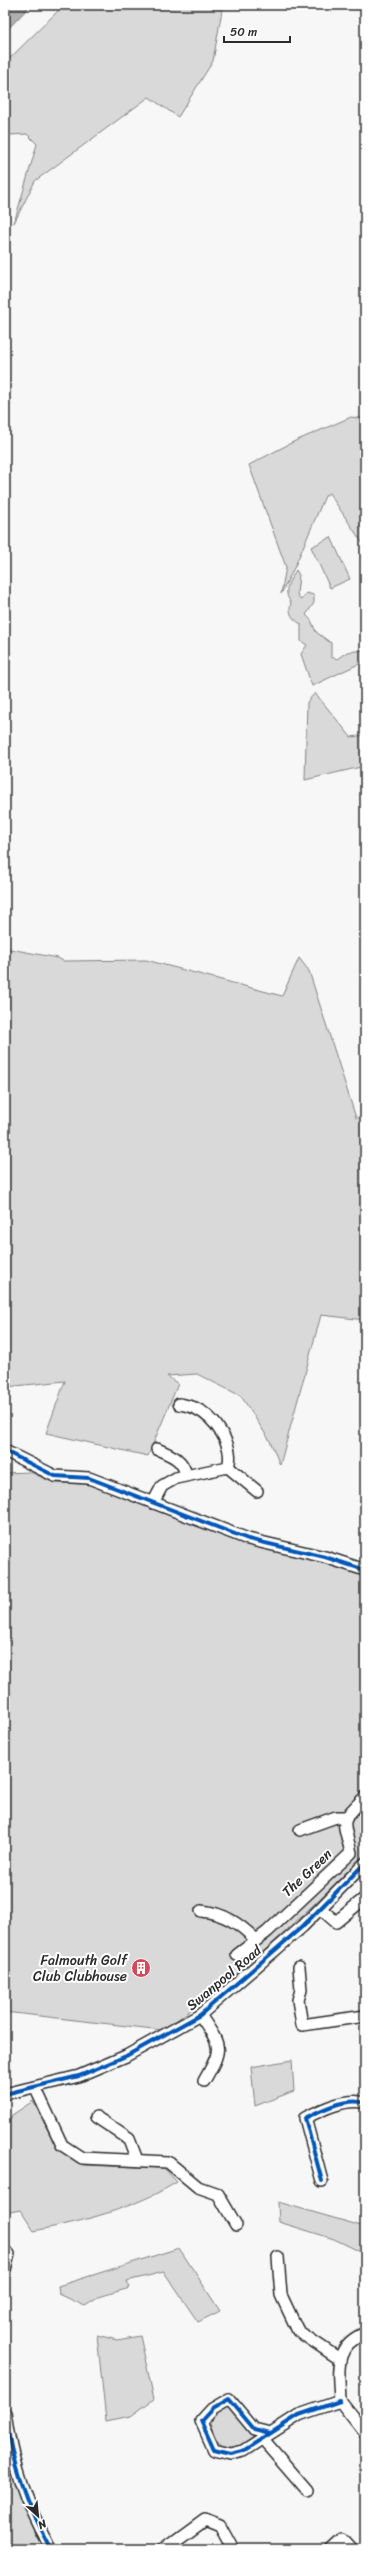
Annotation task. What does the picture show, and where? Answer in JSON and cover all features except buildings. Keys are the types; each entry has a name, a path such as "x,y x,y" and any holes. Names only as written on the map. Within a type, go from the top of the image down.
{"street":[{"path":"179,1404 195,1408 209,1419 217,1428 224,1438 231,1458 228,1467"},
{"path":"157,1449 173,1456 184,1465 186,1475"},
{"path":"5,1451 55,1476 89,1478 248,1539 325,1557 365,1570"},
{"path":"153,1503 162,1486 176,1478 228,1467"},
{"path":"228,1467 257,1491"},
{"path":"300,1830 336,1817 346,1817 365,1797"},
{"name":"The Green","path":"237,1955 256,1940 351,1853 343,1828 346,1817"},
{"name":"Swanpool Road","path":"5,2094 79,2076 126,2056 200,2015 321,1909 365,1863"},
{"path":"321,1909 336,1922 365,1898"},
{"path":"201,1911 215,1913 235,1921 256,1940"},
{"path":"299,1968 301,1990 298,2000 302,2025 365,2016"},
{"path":"200,2015 218,2042 218,2057 204,2081"},
{"path":"35,2087 62,2145 82,2158 168,2162 198,2188 218,2194 236,2225"},
{"path":"322,2181 305,2118 340,2104 358,2101 365,2103"},
{"path":"96,2117 129,2139 137,2160"},
{"path":"5,2270 9,2254"},
{"path":"278,2257 281,2295 298,2331 338,2358"},
{"path":"365,2333 354,2338 338,2358 340,2401 365,2433"},
{"path":"307,2490 266,2436 254,2428 230,2399 212,2409 201,2421 214,2450 231,2454 243,2452 266,2436 299,2415 340,2401"},
{"path":"5,2413 7,2432 20,2480 36,2523 51,2549"},
{"path":"164,2549 204,2519 220,2525 231,2545 228,2549"},
{"path":"332,2549 343,2539 352,2549"}],"shaded area":[{"path":"5,5 31,5 5,32"},
{"path":"64,5 223,5 213,61 178,117 149,97 35,181 14,223 37,144 27,134 10,135 5,139 6,62"},
{"path":"351,417 365,419 365,547 329,493 325,496 295,566 281,594 286,567 249,465 293,442"},
{"path":"331,537 350,579 330,588 311,547"},
{"path":"296,570 299,575 297,594 301,600 306,593 314,595 314,603 306,615 311,620 316,632 331,643 331,657 337,659 347,652 365,650 365,661 312,686 301,654 307,645 301,641 301,624 295,620 290,613 291,603 287,594 289,583"},
{"path":"315,693 351,737 365,735 365,766 305,780 307,702"},
{"path":"5,948 58,958 63,961 146,960 282,996 299,958 309,971 356,1118 365,1114 365,1320 321,1315 280,1465 270,1441 241,1396 197,1374 167,1376 178,1384 148,1456 46,1433 65,1381 5,1387"},
{"path":"30,1472 54,1483 88,1484 234,1540 323,1562 365,1576 365,1854 293,1925 243,1969 190,2011 162,2030 5,2012 5,1473"},
{"path":"292,2060 294,2091 255,2106 251,2067"},
{"path":"33,2101 53,2140 83,2165 164,2168 177,2182 126,2207 71,2223 34,2231 20,2210 5,2213 5,2131 12,2115"},
{"path":"278,2202 365,2227 365,2254 334,2239 279,2222"},
{"path":"179,2248 220,2311 198,2322 164,2272 127,2281 130,2288 101,2296 85,2306 59,2294 58,2286"},
{"path":"97,2335 117,2340 140,2336 154,2399 131,2416 106,2421"},
{"path":"228,2406 246,2429 258,2436 241,2446 226,2448 215,2440 209,2418 217,2410"},
{"path":"365,2408 365,2429 354,2415"},
{"path":"5,2426 51,2549 9,2549 5,2545"}],"cycle path":[{"path":"5,1451 55,1476 89,1478 248,1539 325,1557 365,1570"},
{"path":"5,2094 79,2076 126,2056 200,2015 303,1926 365,1863"},
{"path":"322,2181 305,2118 334,2105 350,2102 365,2103"},
{"path":"270,2433 254,2429 229,2399 212,2409 201,2421 214,2450 231,2454 243,2451 299,2415 340,2401"},
{"path":"5,2413 11,2448 21,2483 27,2500 51,2549"}],"place":[{"name":"Falmouth Golf Club Clubhouse","path":"141,1968"}]}
